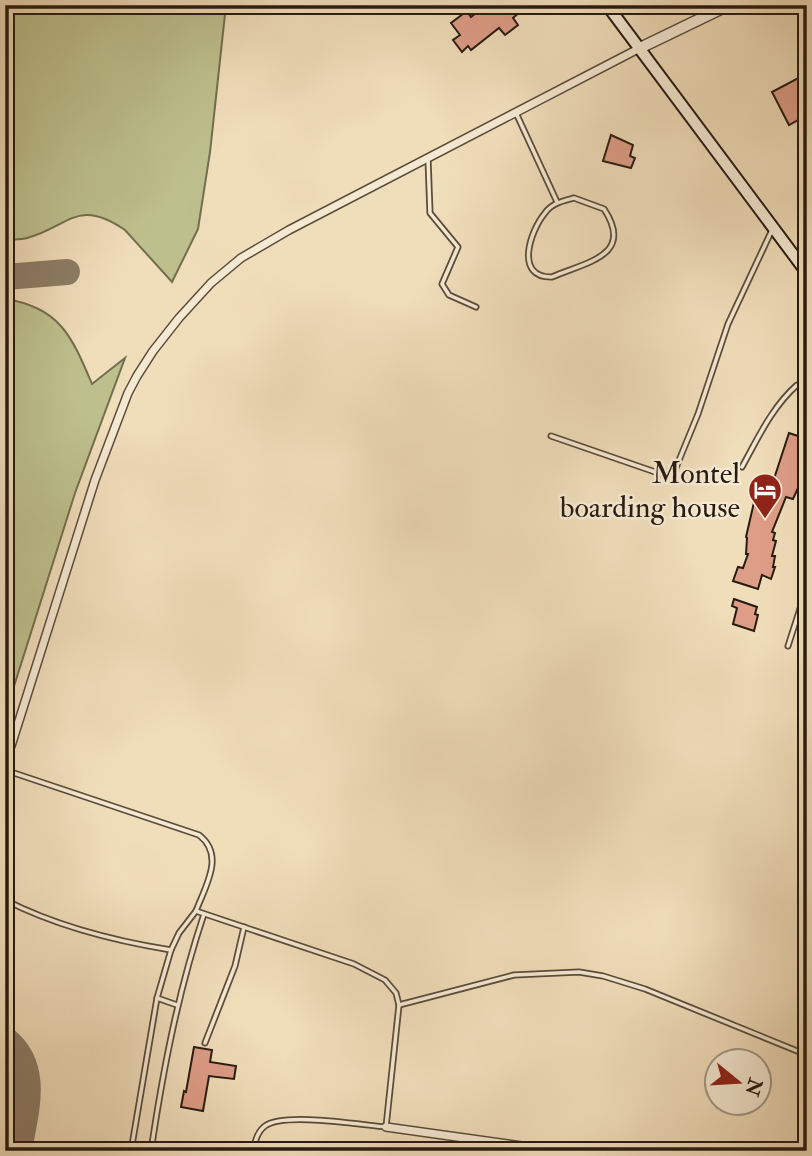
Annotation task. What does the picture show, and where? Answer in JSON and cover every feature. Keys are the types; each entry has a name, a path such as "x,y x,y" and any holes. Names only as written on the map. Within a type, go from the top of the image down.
{"main road":[{"path":"607,5 807,274"}],"street":[{"path":"11,746 96,480 128,393 153,351 211,283 241,258 289,230 640,48 729,5"},
{"path":"386,1127 557,1151"}],"lane":[{"path":"516,113 557,202"},
{"path":"428,159 430,212 458,247 442,284 449,295 476,307"},
{"path":"574,198 604,209 616,233 614,242 604,255 552,276 543,277 533,272 527,259 528,248 544,213 557,202 574,198"},
{"path":"551,436 661,474 675,470 698,414 729,324 773,228"},
{"path":"742,467 768,420 788,394 797,385 807,385"},
{"path":"788,646 807,587"},
{"path":"5,764 11,746"},
{"path":"5,771 199,835 209,842 213,854 211,872 196,911 179,933 171,950 157,998 131,1151"},
{"path":"5,900 24,910 119,941 171,950"},
{"path":"196,911 371,971 385,980 396,993 399,1005 386,1127 296,1119 276,1121 258,1133 253,1151"},
{"path":"151,1151 170,1034 186,969 204,914"},
{"path":"205,1043 236,966 244,927"},
{"path":"399,1005 514,975 579,972 603,976 645,989 807,1055"},
{"path":"157,998 177,1005"}],"green space":[{"path":"5,5 226,5 210,152 198,229 172,282 125,230 109,220 95,216 84,215 27,238 5,240"},
{"path":"5,299 39,309 62,327 78,352 92,384 125,358 75,493 10,699 5,703"}],"building":[{"path":"486,5 514,5 520,12 513,18 518,25 505,35 499,28 471,50 468,46 462,52 453,40 460,35 451,23 467,11 471,17"},
{"path":"804,75 807,80 807,115 789,125 772,92"},
{"path":"611,135 633,145 630,156 635,158 631,168 603,161"},
{"path":"789,433 807,439 807,479 803,477 793,499 786,497 772,532 775,533 773,540 776,541 772,556 775,556 775,567 771,579 762,575 758,589 733,581 738,567 743,568 748,554 746,537 755,498 750,496 754,486 770,491"},
{"path":"734,599 757,607 754,631 733,624 737,608 732,606"},
{"path":"194,1047 212,1050 210,1062 236,1066 234,1079 209,1076 203,1111 181,1107"}],"taxiway":[{"path":"5,277 67,272"},
{"path":"5,1039 23,1063 27,1077 27,1106 19,1151"}],"place":[{"name":"Montel boarding house","path":"765,520"}]}
